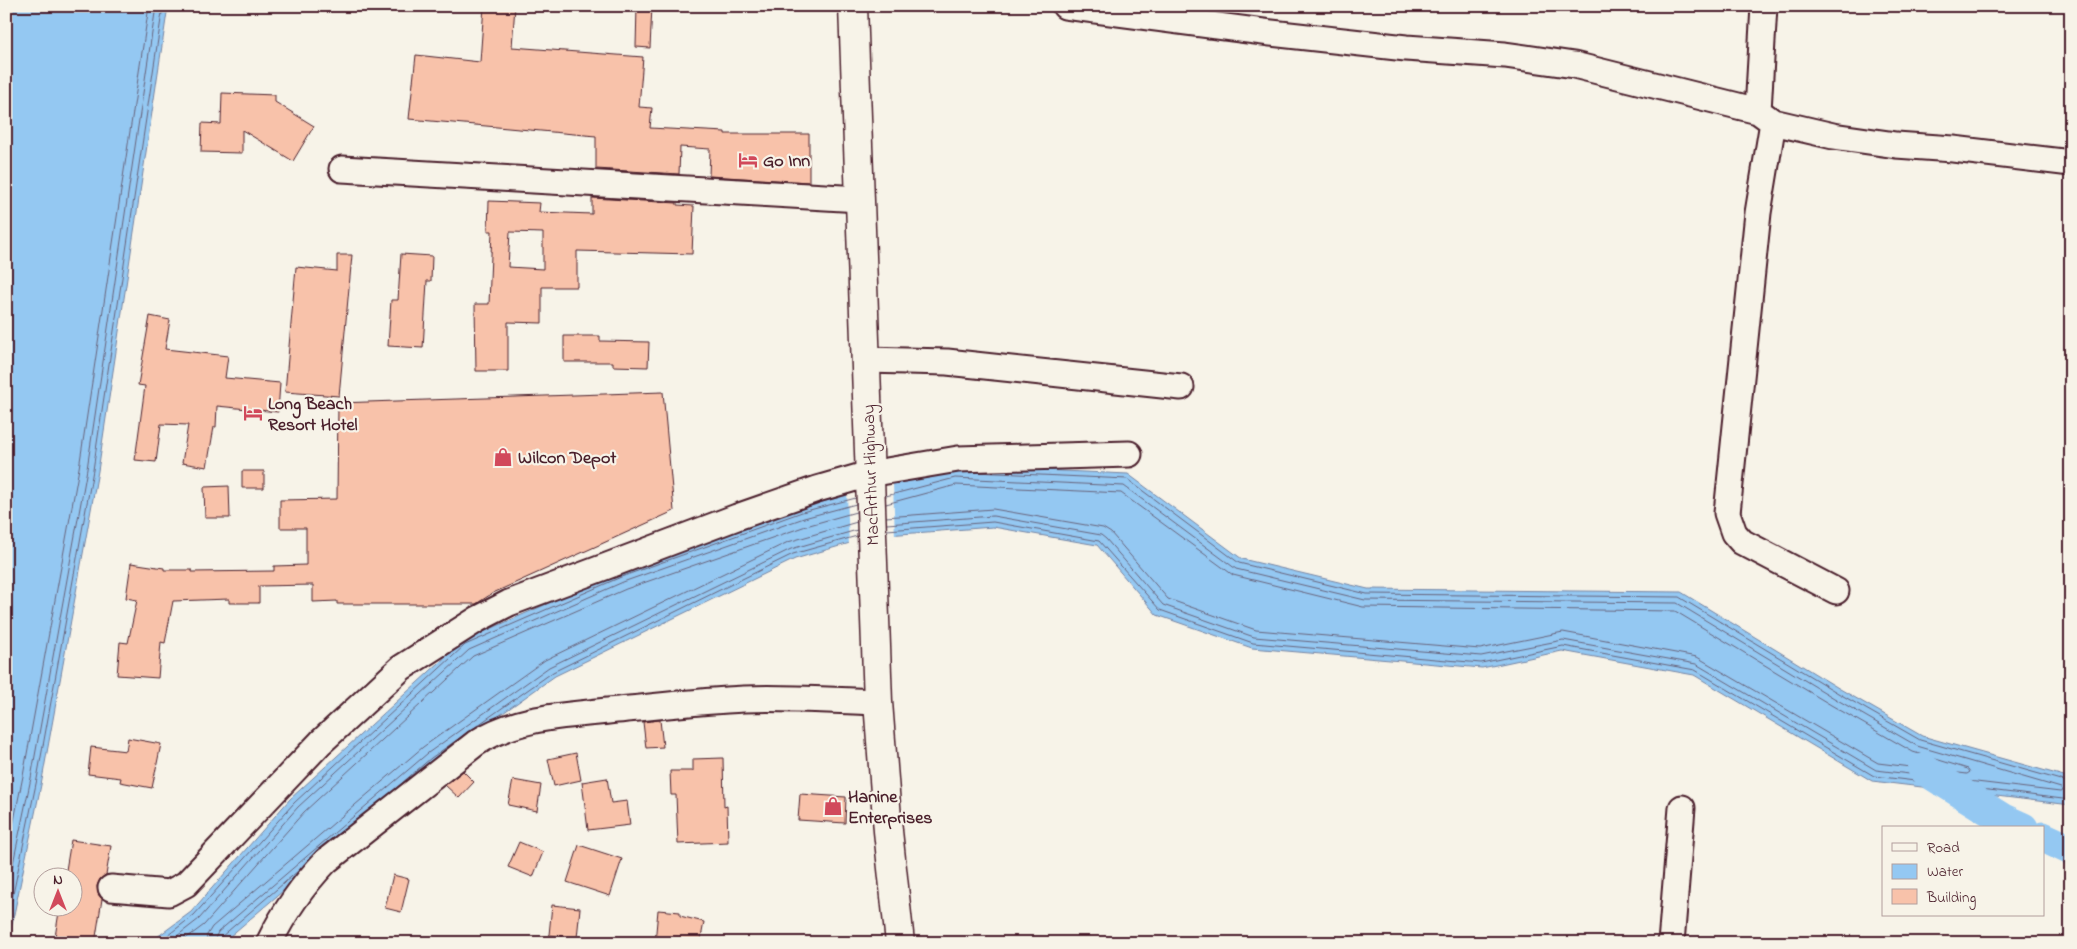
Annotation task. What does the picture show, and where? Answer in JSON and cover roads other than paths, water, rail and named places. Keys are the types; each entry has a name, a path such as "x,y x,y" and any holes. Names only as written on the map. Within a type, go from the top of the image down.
{"highway":[{"name":"MacArthur Highway","path":"853,6 878,702 888,831 900,943"}],"street":[{"path":"1065,6 1271,33 1406,48 1505,55 1574,65 1833,136 1887,144 1953,149 2071,163"},
{"path":"1764,6 1765,116 1758,213 1727,513 1734,533 1742,542 1836,591"},
{"path":"342,169 860,199"},
{"path":"866,360 947,362 1181,387"},
{"path":"111,888 169,893 186,884 321,742 400,668 478,619 509,603 817,488 869,479 958,459 1129,454"},
{"path":"269,943 290,904 309,878 326,861 476,743 491,733 508,726 546,718 699,702 746,699 878,702"},
{"path":"1671,943 1682,808"}],"water":[{"path":"6,6 168,6 98,471 42,780 8,943 6,943"},
{"path":"954,466 1128,474 1242,559 1368,589 1681,592 1840,689 1922,736 2071,778 2071,805 1872,781 1694,675 1562,651 1482,668 1252,648 1157,615 1097,545 993,527 874,536 795,559 555,676 434,762 222,943 149,943 191,912 290,799 463,641 619,572 800,508"}],"waterway":[{"path":"1923,769 2003,819 2019,826"},
{"path":"2044,837 2071,850"}],"place":[{"name":"Go Inn","path":"748,160"},
{"name":"Long Beach Resort Hotel","path":"253,413"},
{"name":"Wilcon Depot","path":"503,457"},
{"name":"Hanine Enterprises","path":"833,806"}]}
